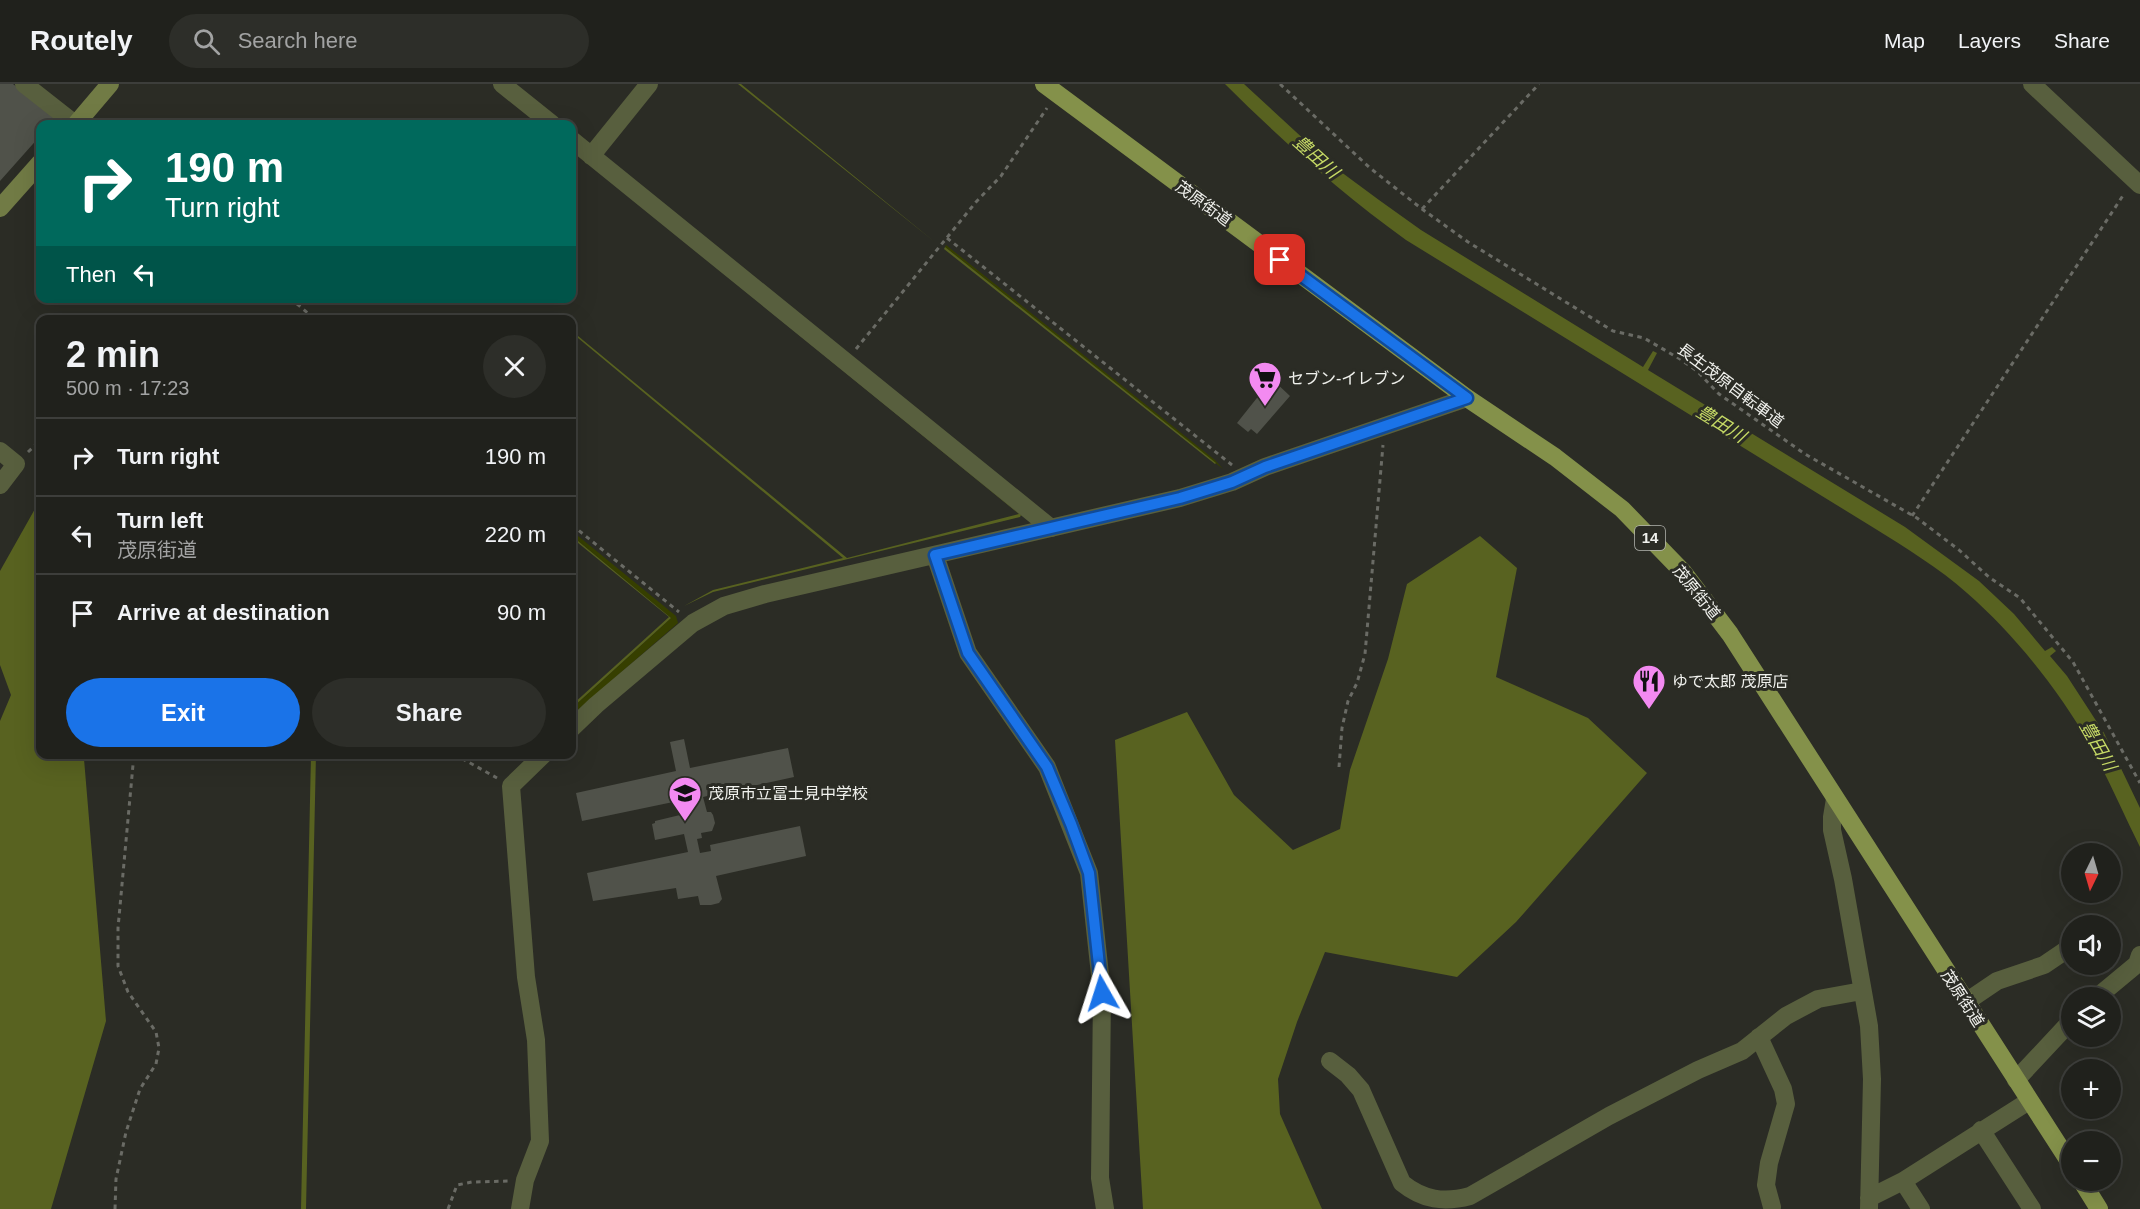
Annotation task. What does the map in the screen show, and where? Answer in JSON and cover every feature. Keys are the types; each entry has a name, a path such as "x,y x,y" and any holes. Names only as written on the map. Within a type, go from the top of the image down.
{"main road":[{"path":"78,120 110,84"},
{"name":"茂原街道","path":"1050,89 1467,398 1556,457 1622,509 1683,572 1730,634 2061,1149"},
{"path":"0,208 36,168"},
{"path":"2087,1191 2099,1209"}],"street":[{"path":"24,84 70,120"},
{"path":"502,84 547,120"},
{"path":"591,156 649,84"},
{"path":"2032,84 2137,182"},
{"path":"576,143 1051,528"},
{"path":"576,724 693,623 724,606 765,594 1180,498 1232,482 1265,467 1467,398"},
{"path":"0,451 16,464 0,485"},
{"path":"935,555 968,653 1047,767 1089,873 1102,993 1100,1178 1105,1209"},
{"path":"520,1209 525,1180 540,1141 536,1040 526,977 511,786 539,759"},
{"path":"1835,799 1832,830 1869,1026 1872,1079 1869,1204"},
{"path":"1966,1002 1997,981 2044,965 2061,953"},
{"path":"2109,987 2137,964 2140,955"},
{"path":"1330,1061 1348,1075 1361,1090 1402,1183 1413,1192 1434,1200 1454,1201 1470,1196 1608,1116 1698,1070 1742,1051 1786,1016 1818,999 1862,991"},
{"path":"2016,1080 2061,1032"},
{"path":"1759,1037 1783,1089 1786,1104 1769,1163 1766,1185 1772,1207"},
{"path":"1869,1204 2029,1101"},
{"path":"1981,1130 2032,1209"},
{"path":"1903,1181 1921,1209"}],"path":[{"name":"長生茂原自転車道","path":"1280,84 1370,168 1468,242 1613,331 1644,338 1680,359 1697,371 1719,394 1805,454 1912,516 1959,550 1990,578 2020,598 2073,662 2140,783"},
{"path":"1422,209 1539,84"},
{"path":"846,362 1001,176 1050,89"},
{"path":"1912,516 2137,182"},
{"path":"947,238 1245,476"},
{"path":"296,303 310,315"},
{"path":"1339,767 1342,728 1348,702 1357,683 1365,654 1385,425"},
{"path":"576,528 693,623"},
{"path":"115,1209 116,1179 126,1132 140,1089 156,1064 159,1048 156,1032 128,992 118,966 118,928 134,759"},
{"path":"463,759 511,786"},
{"path":"448,1209 457,1185 472,1182 525,1180"}],"shaded area":[{"path":"738,84 741,84 936,243"},
{"path":"1225,84 1244,84 1333,166 1421,230 1643,367 1653,351 1657,353 1648,370 1905,527 1979,581 2014,614 2045,651 2052,647 2056,651 2050,656 2067,676 2104,733 2140,808 2140,847 2097,757 2078,724 2050,684 2002,626 1956,584 1886,536 1406,240 1313,166"},
{"path":"594,168 1021,515 713,592 684,606 713,590 843,558 576,334 847,558 1019,514"},
{"path":"946,245 1215,460 1223,469 945,247"},
{"path":"945,247 1216,463 944,249"},
{"path":"36,507 36,759 84,759 106,1021 51,1209 0,1209 0,721 11,695 0,665 0,571"},
{"path":"576,534 676,616 678,623 576,712 576,704 671,618 576,539"},
{"path":"1480,536 1517,568 1496,677 1588,718 1647,773 1516,922 1457,977 1325,952 1297,1022 1278,1079 1280,1114 1322,1209 1143,1209 1115,740 1187,712 1234,795 1293,850 1340,829 1350,770 1388,659 1407,584"},
{"path":"576,539 671,618 576,704 576,701 669,617"},
{"path":"311,759 316,759 306,1209 301,1209"}],"building":[{"path":"0,84 13,84 56,118 54,120 36,120 36,140 0,181"},
{"name":"セブン-イレブン","path":"1272,379 1290,396 1257,434 1251,429 1248,432 1237,423"},
{"name":"茂原市立冨士見中学校","path":"684,739 690,768 788,748 794,777 703,797 707,812 711,812 715,823 712,831 701,833 702,838 697,839 700,853 711,851 710,845 800,826 806,856 716,876 722,899 719,903 711,905 700,905 698,896 678,899 676,888 593,901 587,873 688,852 684,834 655,840 652,824 655,821 680,815 678,801 582,821 576,793 676,771 670,742"}],"place":[{"name":"セブン-イレブン","path":"1265,407"},
{"name":"ゆで太郎 茂原店","path":"1649,710"},
{"name":"茂原市立冨士見中学校","path":"685,822"}],"route":[{"path":"1102,993 1089,873 1071,824 1047,767 968,653 935,555 1180,498 1232,482 1265,467 1467,398 1280,260"}],"water label":[{"name":"豊田川","path":"1316,157"},
{"name":"豊田川","path":"1721,424"},
{"name":"豊田川","path":"2098,746"}]}
